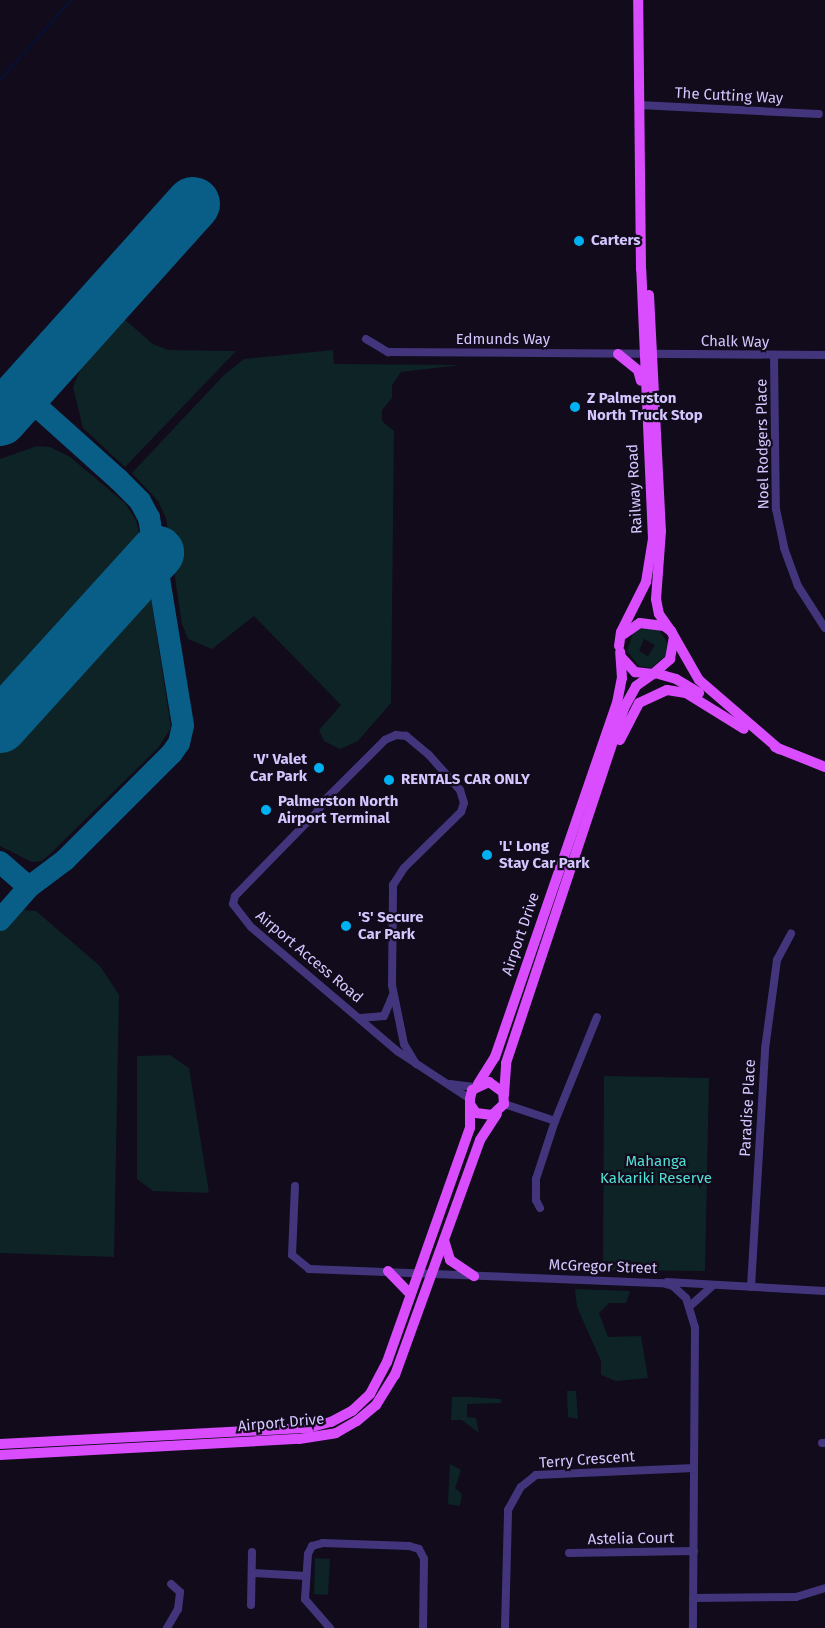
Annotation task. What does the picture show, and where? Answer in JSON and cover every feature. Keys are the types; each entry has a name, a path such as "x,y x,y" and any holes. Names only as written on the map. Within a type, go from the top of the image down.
{"main road":[{"name":"Railway Road","path":"638,0 641,215 661,553 656,599 672,634 699,680 779,749"},
{"path":"618,354 631,362 641,378 649,461"},
{"name":"Railway Road","path":"619,649 621,632 640,601 651,563 648,354"},
{"path":"640,623 656,623 672,634 670,659 654,674 635,672 619,649 626,631 640,623"},
{"name":"Airport Drive","path":"476,1086 495,1057 617,703 622,678 619,649"},
{"name":"Railway Road","path":"654,674 690,687 750,732 779,749 825,767"},
{"name":"Airport Drive","path":"0,1455 299,1439 336,1432 367,1413 390,1385 480,1140 503,1104 506,1063 627,700 636,686 654,674"},
{"path":"595,798 632,713 652,694 682,691 750,732"},
{"path":"495,1083 503,1104 492,1116 481,1115 470,1101 476,1086 495,1083"},
{"name":"Airport Drive","path":"0,1444 308,1428 331,1422 362,1403 377,1384 471,1125 470,1101"},
{"path":"444,1239 450,1260 474,1276"},
{"path":"388,1271 410,1294"}],"street":[{"name":"The Cutting Way","path":"639,105 819,114"},
{"name":"Edmunds Way","path":"366,339 388,352 648,354"},
{"name":"Chalk Way","path":"648,354 825,355"},
{"name":"Noel Rodgers Place","path":"774,356 777,509 783,548 798,586 825,628"},
{"name":"Airport Access Road","path":"416,1064 404,1044 392,985 394,881 461,813 464,803 460,790 429,755 400,735 385,740 326,799 233,901 235,910 251,927 416,1064 449,1084 470,1101"},
{"name":"Paradise Place","path":"751,1287 765,1048 777,960 791,934"},
{"path":"360,1017 376,1019 387,1013 393,1001 392,985"},
{"path":"540,1208 536,1200 536,1179 555,1121 597,1017"},
{"name":"Airport Access Road","path":"449,1084 476,1086"},
{"path":"503,1104 555,1121"},
{"name":"McGregor Street","path":"295,1186 292,1254 297,1262 309,1269 662,1283 681,1292 690,1306"},
{"path":"662,1283 825,1291"},
{"path":"693,1628 696,1328 690,1306 706,1288 716,1286"},
{"name":"Terry Crescent","path":"505,1628 508,1510 521,1487 536,1474 694,1468"},
{"path":"330,1628 306,1603 308,1554 318,1544 417,1548 424,1559 423,1628"},
{"name":"Astelia Court","path":"569,1553 694,1551"},
{"path":"251,1605 252,1552"},
{"path":"252,1573 306,1576"},
{"path":"167,1628 178,1609 180,1592 171,1584"},
{"path":"693,1598 796,1597 822,1588"}],"green space":[{"path":"124,319 153,344 168,350 236,351 125,467 83,428 73,387 82,366"},
{"path":"333,350 334,364 461,365 401,372 392,385 392,398 382,410 382,421 394,431 391,703 358,741 340,749 324,741 319,730 341,705 254,616 212,649 188,639 182,624 166,518 158,501 132,473 224,375 244,359"},
{"path":"37,446 50,447 70,457 125,503 136,520 144,552 171,728 158,748 50,854 42,861 32,862 0,846 0,459"},
{"path":"645,627 659,630 667,642 666,655 651,668 639,666 627,651 633,633","holes":["644,639 655,645 648,656 639,651"]},
{"path":"23,910 36,911 100,966 119,995 114,1257 0,1253 0,930"},
{"path":"170,1055 189,1068 209,1193 153,1191 137,1179 137,1056"},
{"name":"Mahanga Kakariki Reserve","path":"604,1076 709,1078 705,1271 603,1270"},
{"path":"575,1289 630,1291 626,1303 609,1303 599,1313 608,1337 641,1336 648,1378 616,1381 601,1375 601,1361 577,1307"},
{"path":"567,1391 576,1391 578,1419 568,1417"},
{"path":"452,1397 501,1399 501,1403 467,1404 467,1417 476,1418 479,1433 462,1420 451,1420"},
{"path":"450,1464 461,1470 455,1488 462,1494 460,1506 448,1504"},
{"path":"315,1558 330,1559 328,1595 314,1594"}],"waterway":[{"path":"0,80 71,0"}],"taxiway":[{"path":"0,920 29,887 65,860 172,753 179,743 183,725 149,518 140,501 119,480 23,394"},
{"path":"0,862 29,887"}],"runway":[{"path":"0,419 193,204"},
{"path":"0,726 157,553"}],"place":[{"name":"Carters","path":"579,241"},
{"name":"Z Palmerston North Truck Stop","path":"575,407"},
{"name":"'V' Valet Car Park","path":"319,768"},
{"name":"RENTALS CAR ONLY","path":"389,780"},
{"name":"Palmerston North Airport Terminal","path":"266,810"},
{"name":"'L' Long Stay Car Park","path":"487,855"},
{"name":"'S' Secure Car Park","path":"346,926"}]}
